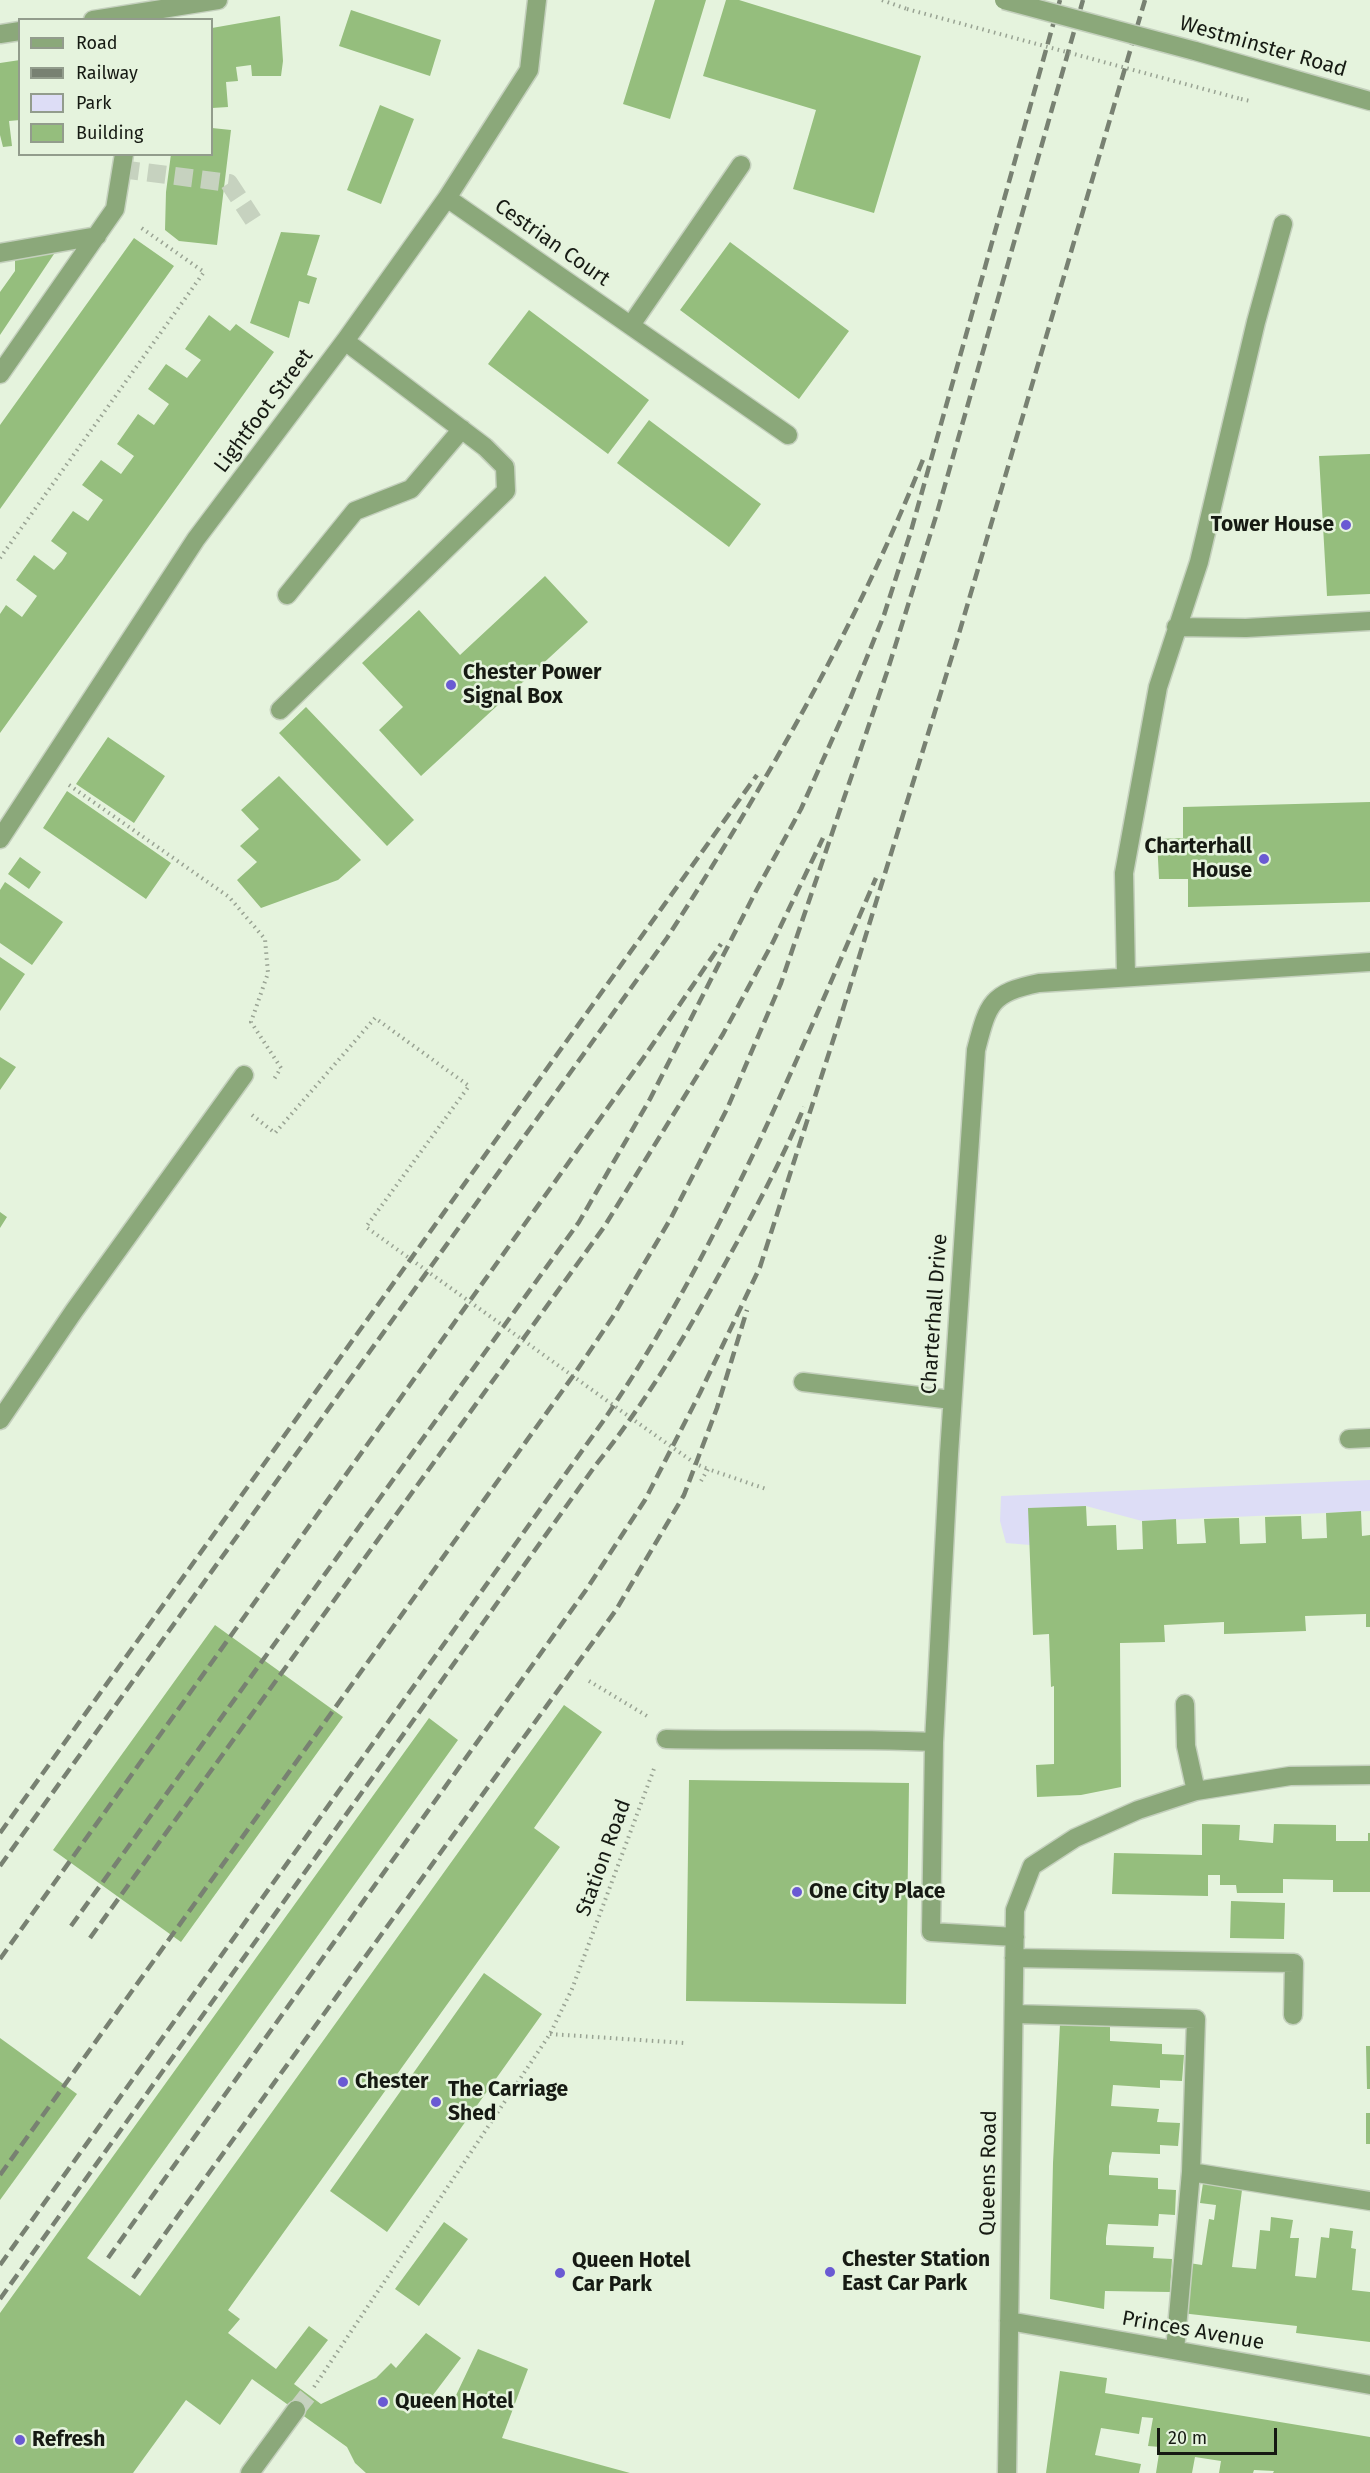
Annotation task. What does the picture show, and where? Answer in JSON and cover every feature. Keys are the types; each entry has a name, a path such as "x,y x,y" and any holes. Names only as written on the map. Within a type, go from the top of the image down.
{"street":[{"path":"119,18 145,16 218,0"},
{"name":"Lightfoot Street","path":"0,839 196,539 345,341 447,198 529,70 537,0"},
{"name":"Westminster Road","path":"1004,0 1370,101"},
{"path":"0,34 18,31"},
{"path":"0,374 115,209 124,156"},
{"path":"631,325 741,165"},
{"name":"Cestrian Court","path":"447,198 788,435"},
{"path":"1126,977 1124,873 1158,687 1198,562 1253,332 1284,224"},
{"path":"0,253 97,236"},
{"path":"280,710 506,490 505,467 485,447 345,341"},
{"path":"287,595 355,512 411,489 462,429"},
{"path":"1176,627 1246,628 1370,621"},
{"name":"Charterhall Drive","path":"1015,1936 931,1932 934,1742 952,1400 976,1050 983,1024 994,1000 1014,988 1039,983 1370,962"},
{"path":"0,1420 74,1311 244,1075"},
{"path":"803,1382 952,1400"},
{"path":"1349,1440 1370,1438"},
{"path":"1185,1704 1186,1746 1196,1791 1290,1776 1370,1775"},
{"path":"666,1739 767,1742 866,1739 934,1742"},
{"name":"Queens Road","path":"1006,2473 1015,1910 1032,1866 1075,1838 1138,1810 1196,1791"},
{"path":"1014,1958 1294,1963 1293,2015"},
{"path":"1014,2014 1196,2019 1191,2172 1175,2350"},
{"path":"1191,2172 1370,2201"},
{"name":"Princes Avenue","path":"1008,2321 1370,2385"},
{"path":"250,2473 296,2410"}],"path":[{"path":"882,0 907,9 1241,99"},
{"path":"0,558 204,272 115,209"},
{"path":"46,770 229,897 265,939 268,973 251,1022 280,1068 269,1087"},
{"path":"257,1106 252,1115 275,1133 375,1018 469,1086 366,1227 696,1464 766,1489"},
{"path":"701,1482 708,1469"},
{"path":"589,1682 649,1717"},
{"name":"Station Road","path":"308,2395 550,2034 572,1989 666,1739"},
{"path":"550,2034 685,2043"}],"green space":[{"path":"1370,1480 1370,1511 1142,1521 1086,1506 1030,1545 1006,1543 1000,1521 1001,1496"}],"building":[{"path":"655,0 706,0 670,119 623,104"},
{"path":"726,0 739,0 921,56 874,213 793,189 816,110 703,76"},
{"path":"351,10 441,40 430,76 339,46"},
{"path":"280,16 283,61 281,76 252,76 251,65 236,67 238,81 226,82 228,107 213,108 213,28"},
{"path":"18,60 18,120 9,121 12,146 3,147 0,135 0,63"},
{"path":"380,105 414,119 381,204 347,190"},
{"path":"213,128 231,130 217,245 179,241 165,230 166,192 171,156 213,156"},
{"path":"281,232 320,235 307,275 317,278 309,304 299,301 289,338 250,323"},
{"path":"134,238 174,266 0,509 0,425"},
{"path":"730,242 849,331 799,399 680,310"},
{"path":"56,251 0,335 0,292 15,271 15,259"},
{"path":"529,310 649,400 608,454 488,364"},
{"path":"209,315 230,331 236,324 274,352 0,733 0,614 6,605 22,617 37,596 16,580 34,555 54,570 62,561 67,553 51,541 73,511 88,521 103,500 82,485 101,460 121,474 134,456 117,444 138,414 154,425 169,404 148,389 166,364 187,378 201,360 185,349"},
{"path":"649,420 761,504 729,547 617,463"},
{"name":"Tower House","path":"1370,454 1370,594 1327,596 1319,456"},
{"name":"Chester Power Signal Box","path":"545,576 588,622 421,776 379,730 403,707 362,663 419,610 460,655"},
{"path":"306,707 414,820 387,846 279,733"},
{"path":"108,737 165,776 134,823 76,784"},
{"path":"279,776 361,860 338,880 261,908 237,880 257,862 240,846 259,829 241,810"},
{"path":"67,791 171,863 146,899 43,828"},
{"name":"Charterhall House","path":"1370,802 1370,902 1188,907 1188,879 1159,879 1157,839 1183,838 1183,807"},
{"path":"20,857 41,872 29,889 8,874"},
{"path":"5,882 63,922 32,965 0,943 0,890"},
{"path":"0,957 25,974 0,1011"},
{"path":"0,1057 16,1067 0,1090"},
{"path":"0,1212 7,1217 0,1228"},
{"path":"1086,1506 1087,1526 1116,1525 1117,1550 1143,1549 1142,1521 1176,1519 1177,1544 1206,1543 1204,1519 1239,1518 1240,1544 1266,1543 1265,1517 1301,1516 1302,1539 1327,1538 1326,1513 1361,1511 1362,1536 1370,1535 1370,1627 1366,1627 1366,1614 1305,1616 1306,1631 1224,1634 1224,1622 1164,1625 1165,1642 1120,1643 1121,1787 1081,1795 1037,1797 1036,1765 1054,1764 1054,1686 1051,1687 1049,1634 1033,1635 1028,1508"},
{"path":"215,1625 343,1717 181,1942 53,1850"},
{"name":"Chester","path":"564,1705 602,1732 534,1828 560,1847 228,2310 240,2319 228,2333 276,2369 309,2326 328,2340 294,2384 321,2404 376,2378 391,2363 396,2368 426,2333 461,2358 433,2395 449,2410 478,2349 528,2369 502,2438 630,2473 366,2473 355,2463 347,2447 252,2379 220,2425 186,2400 133,2473 0,2473 0,2313 429,1718 458,1740 87,2258 140,2296"},
{"name":"One City Place","path":"689,1780 909,1783 906,2004 686,2001"},
{"path":"1202,1824 1240,1825 1239,1840 1273,1843 1274,1824 1336,1825 1336,1841 1368,1841 1368,1833 1370,1833 1370,1892 1333,1892 1333,1880 1283,1879 1283,1893 1237,1893 1236,1885 1220,1885 1220,1875 1208,1875 1208,1896 1112,1894 1114,1853 1202,1855"},
{"path":"1231,1901 1285,1903 1284,1939 1230,1938"},
{"name":"The Carriage Shed","path":"484,1973 542,2014 387,2232 330,2191"},
{"path":"1060,2024 1110,2027 1110,2041 1162,2044 1162,2054 1184,2055 1182,2081 1160,2080 1160,2088 1113,2085 1111,2106 1159,2109 1157,2122 1180,2123 1178,2146 1160,2145 1160,2154 1112,2152 1109,2166 1109,2175 1158,2178 1158,2189 1176,2190 1175,2215 1159,2214 1158,2226 1108,2224 1106,2238 1106,2245 1154,2247 1153,2258 1172,2259 1170,2292 1105,2291 1104,2309 1050,2299 1053,2163"},
{"path":"0,2038 77,2094 0,2200"},
{"path":"1366,2046 1370,2046 1370,2089 1367,2089"},
{"path":"1366,2113 1370,2113 1370,2144 1366,2144"},
{"path":"1203,2183 1242,2190 1232,2267 1256,2269 1260,2230 1270,2231 1271,2217 1293,2220 1290,2238 1299,2238 1295,2276 1316,2278 1321,2237 1329,2238 1330,2228 1353,2231 1351,2248 1356,2249 1352,2290 1370,2292 1370,2342 1296,2333 1297,2326 1181,2313 1189,2263 1202,2265 1209,2219 1214,2220 1216,2205 1200,2203"},
{"path":"444,2222 468,2239 419,2306 395,2289"},
{"path":"1060,2371 1107,2378 1105,2393 1370,2437 1370,2473 1273,2473 1274,2471 1254,2470 1253,2473 1219,2473 1221,2461 1195,2457 1192,2473 1156,2473 1160,2447 1148,2446 1153,2418 1142,2417 1139,2434 1101,2428 1095,2455 1141,2464 1139,2473 1046,2473"}],"tunnel":[{"path":"121,169 229,183 254,221"},
{"path":"296,2410 308,2395"}],"railway":[{"path":"71,1926 579,1222 650,1099 756,891 801,809 848,704 884,615 911,531 1060,0"},
{"path":"0,2175 573,1376 614,1315 671,1218 727,1109 781,983 887,672 937,513 1083,0"},
{"path":"108,2258 586,1590 645,1500 700,1393 760,1267 839,1022 958,637 1145,0"},
{"path":"0,1866 667,938 739,822 807,704 869,582 924,457"},
{"path":"0,1833 757,775"},
{"path":"90,1938 604,1227 723,1034 773,942 823,838"},
{"path":"0,2265 604,1420 645,1356 719,1224 752,1156 876,878"},
{"path":"0,1959 644,1057 721,944"},
{"path":"0,2299 649,1392 747,1224 804,1107"},
{"path":"133,2278 616,1610 684,1495 717,1408 747,1310"}],"place":[{"name":"Tower House","path":"1346,525"},
{"name":"Chester Power Signal Box","path":"451,685"},
{"name":"Charterhall House","path":"1264,859"},
{"name":"One City Place","path":"797,1892"},
{"name":"Chester","path":"343,2082"},
{"name":"The Carriage Shed","path":"436,2102"},
{"name":"Chester Station East Car Park","path":"830,2272"},
{"name":"Queen Hotel Car Park","path":"560,2273"},
{"name":"Queen Hotel","path":"383,2402"},
{"name":"Refresh","path":"20,2440"}]}
